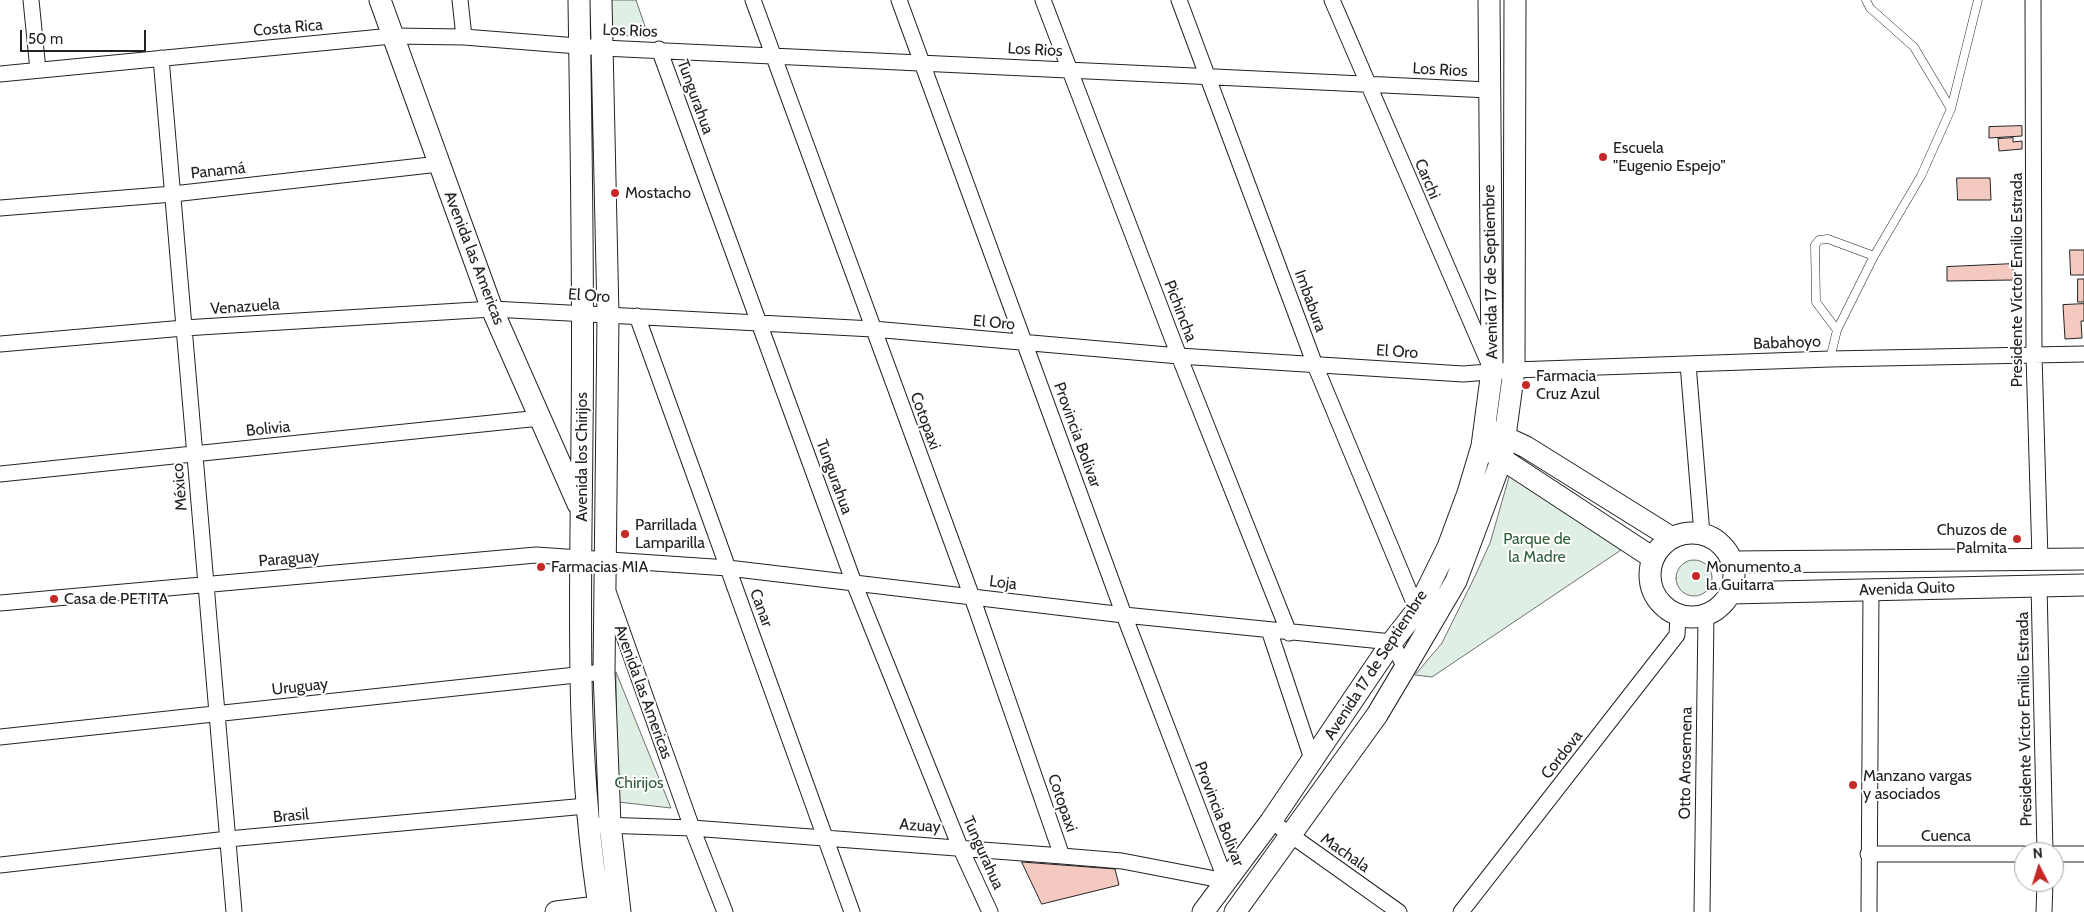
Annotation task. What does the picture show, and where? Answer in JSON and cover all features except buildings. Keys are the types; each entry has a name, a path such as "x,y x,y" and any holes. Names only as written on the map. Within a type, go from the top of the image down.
{"street":[{"path":"31,0 38,70"},
{"name":"Avenida las Americas","path":"380,0 492,309 582,512"},
{"path":"460,0 464,37"},
{"name":"Avenida los Chirijos","path":"579,0 582,313 580,675 587,817 609,909"},
{"name":"Avenida los Chirijos","path":"601,0 608,315 604,672 610,824 609,909"},
{"name":"Cotopaxi","path":"754,0 972,597 1062,856"},
{"name":"Provincia Bolivar","path":"899,0 1124,615 1226,881"},
{"name":"Pichincha","path":"1043,0 1179,356 1289,633"},
{"name":"Imbabura","path":"1179,0 1315,365 1416,610"},
{"name":"Carchi","path":"1332,0 1492,371"},
{"name":"Avenida 17 de Septiembre","path":"1203,912 1271,822 1392,642 1416,610 1448,547 1468,493 1483,437 1492,371 1489,0"},
{"name":"Avenida 17 de Septiembre","path":"1235,912 1377,715 1405,668 1456,581 1502,458 1514,370 1515,0"},
{"name":"Presidente Víctor Emilio Estrada","path":"2034,0 2034,355 2040,559"},
{"name":"Costa Rica","path":"0,74 392,36 464,37 580,46"},
{"name":"Los Rios","path":"580,46 1489,90"},
{"name":"Tungurahua","path":"659,49 854,583 960,847 990,912"},
{"name":"México","path":"161,58 234,912"},
{"name":"Panamá","path":"0,208 173,194 439,164"},
{"name":"El Oro","path":"492,309 873,329 1025,344 1315,365 1463,374 1492,371"},
{"name":"Venazuela","path":"0,344 184,328 492,309"},
{"name":"Canar","path":"637,316 852,912"},
{"name":"Babahoyo","path":"1492,371 1830,359 2084,354"},
{"path":"1688,364 1702,534"},
{"name":"Bolivia","path":"0,474 540,418"},
{"path":"550,441 558,443 572,442 582,431"},
{"path":"1483,437 1506,437 1526,447 1672,538"},
{"path":"1483,437 1502,458 1653,558"},
{"path":"1681,534 1702,534 1718,542 1724,548 1733,562 1734,583 1731,593 1721,607 1706,615 1688,617 1678,615 1666,609 1656,598 1651,585 1650,571 1653,558 1664,544 1672,538 1681,534"},
{"name":"Paraguay","path":"0,602 536,555 582,558"},
{"name":"Loja","path":"582,558 728,568 1124,615 1392,642"},
{"name":"Avenida Quito","path":"1733,562 2084,559"},
{"name":"Avenida las Americas","path":"605,583 692,828 725,912"},
{"name":"Avenida Quito","path":"1731,593 2084,584"},
{"name":"Presidente Víctor Emilio Estrada","path":"2039,586 2045,842"},
{"path":"1869,912 1871,590"},
{"name":"Cordova","path":"1461,912 1677,635 1678,615"},
{"name":"Otto Arosemena","path":"1702,912 1706,615"},
{"path":"1268,630 1313,762"},
{"path":"1392,642 1405,668"},
{"name":"Uruguay","path":"0,737 604,672"},
{"name":"Brasil","path":"0,865 228,839 587,817 610,824"},
{"name":"Machala","path":"1271,822 1399,912"},
{"name":"Azuay","path":"610,824 825,837 1122,861 1226,881"},
{"name":"Cuenca","path":"1868,854 2014,854"},
{"path":"2064,854 2084,854"},
{"path":"2044,892 2044,912"},
{"path":"556,912 609,909"}],"lane":[{"path":"1866,0 1870,8 1914,47 1951,109"},
{"path":"1830,359 1837,330 1874,256 1921,176 1951,109 1978,0"},
{"path":"1837,330 1816,302 1815,245 1819,240 1828,240 1874,256"}],"green space":[{"path":"611,0 636,0 649,38 612,34"},
{"name":"Parque de la Madre","path":"1510,475 1624,548 1432,677 1415,675 1442,643 1476,574 1490,543"},
{"path":"1694,560 1701,561 1707,565 1711,571 1711,585 1707,591 1701,595 1694,596 1687,595 1681,591 1677,585 1676,578 1677,571 1681,565 1687,561"},
{"name":"Chirijos","path":"616,672 671,808 618,802"}],"place":[{"name":"Escuela \"Eugenio Espejo\"","path":"1603,157"},
{"name":"Mostacho","path":"615,193"},
{"name":"Farmacia Cruz Azul","path":"1526,385"},
{"name":"Parrillada Lamparilla","path":"625,534"},
{"name":"Chuzos de Palmita","path":"2017,539"},
{"name":"Farmacias MIA","path":"541,567"},
{"name":"Monumento a la Guitarra","path":"1696,576"},
{"name":"Casa de PETITA","path":"54,599"},
{"name":"Manzano vargas y asociados","path":"1853,785"}]}
